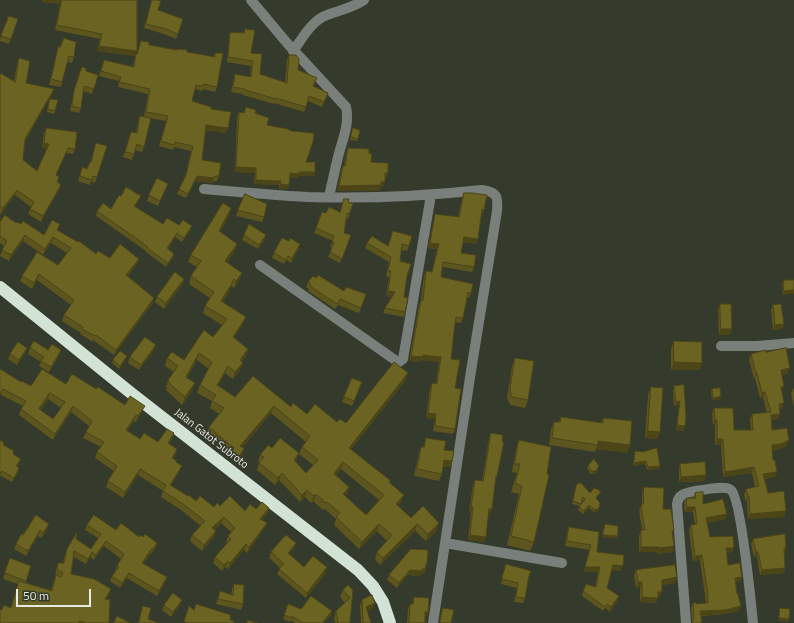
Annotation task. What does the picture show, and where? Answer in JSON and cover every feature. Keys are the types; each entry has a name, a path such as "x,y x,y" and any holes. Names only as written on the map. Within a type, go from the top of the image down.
{"highway":[{"name":"Jalan Gatot Subroto","path":"0,287 131,393 358,570 373,586 383,602 390,623"}],"street":[{"path":"250,0 293,51 346,107 347,123 329,197"},
{"path":"293,51 319,19 326,15 350,8 364,0"},
{"path":"204,189 329,197 431,195 482,190 491,191 496,194 498,200 497,211 485,279 433,623"},
{"path":"260,265 399,362 403,359 431,195"},
{"path":"721,346 757,346 794,342"},
{"path":"686,623 677,504 678,499 680,495 690,492 724,488 730,490 734,496 742,534 753,623"},
{"path":"445,543 562,563"}],"building":[{"path":"62,0 137,0 137,51 99,46 102,34 57,25"},
{"path":"152,0 161,1 158,10 183,19 178,34 146,24"},
{"path":"9,16 18,19 11,39 1,36"},
{"path":"245,29 255,30 251,53 262,54 260,74 287,83 289,55 296,55 299,59 298,70 317,78 313,86 328,93 324,102 309,96 306,107 245,89 233,87 235,74 251,77 253,61 228,57 230,32 244,33"},
{"path":"64,38 76,42 74,57 69,56 62,82 51,79 58,47 60,47"},
{"path":"141,41 149,42 149,45 177,50 187,50 187,52 215,57 215,53 223,53 217,87 204,84 204,86 196,85 192,101 211,107 211,109 231,112 228,128 206,125 202,160 221,163 219,176 215,176 214,178 197,176 188,194 179,189 186,175 193,146 175,142 174,145 161,141 168,116 146,112 150,89 119,82 121,77 101,71 104,60 134,67 136,54"},
{"path":"19,58 30,61 26,83 54,89 25,139 23,160 37,171 49,144 44,143 46,128 77,132 75,149 68,148 56,175 59,177 57,182 61,185 43,216 30,209 34,202 17,190 3,208 0,206 0,73 15,82"},
{"path":"82,67 86,68 86,71 98,75 94,89 84,86 81,108 72,106 74,91"},
{"path":"50,99 58,100 55,111 48,109"},
{"path":"246,107 256,110 255,113 269,118 267,125 288,129 291,131 314,133 313,142 306,162 315,162 315,172 299,172 299,174 290,173 289,185 280,184 281,181 256,180 256,168 236,167 239,112 244,113"},
{"path":"140,116 151,118 144,147 137,144 134,154 125,152 131,132 137,133"},
{"path":"353,128 360,130 358,139 351,137"},
{"path":"96,143 107,146 97,177 93,176 92,180 80,176 82,167 87,169 91,162"},
{"path":"348,148 369,149 369,153 372,154 371,162 388,163 388,173 385,173 385,182 381,182 381,185 339,186 343,166 345,166"},
{"path":"157,178 168,184 160,201 149,195"},
{"path":"126,187 141,196 134,206 163,224 167,218 179,225 183,220 192,226 184,238 177,233 167,248 174,254 168,263 140,241 97,211 103,203 111,209 119,195 121,196"},
{"path":"464,193 487,195 484,210 482,209 478,239 464,237 461,253 476,255 474,267 443,262 441,277 473,284 471,293 468,292 463,318 456,317 454,332 451,359 460,360 455,388 461,389 455,429 435,426 436,414 428,413 432,383 437,384 441,357 423,355 423,357 411,356 421,300 423,301 426,271 432,272 439,244 430,243 435,214 459,217"},
{"path":"245,194 267,204 264,217 238,210"},
{"path":"344,199 349,199 348,202 353,204 349,214 347,213 344,233 351,235 342,259 330,252 334,243 332,243 334,236 316,228 322,212 326,213 329,207 340,212"},
{"path":"223,203 231,208 219,231 237,244 225,261 242,273 236,281 234,279 221,301 246,317 233,337 248,349 240,360 243,363 235,372 228,366 217,385 235,397 253,376 291,407 293,403 307,414 315,404 337,422 340,419 346,423 394,362 408,373 349,448 391,481 389,482 404,495 396,504 411,518 423,506 439,523 428,534 417,524 383,558 377,552 392,535 379,524 362,542 336,517 340,513 327,502 326,503 316,494 314,496 307,490 302,495 282,473 278,478 259,463 264,457 260,455 268,445 272,448 280,438 299,453 294,460 306,473 318,460 302,447 310,436 274,406 240,446 244,449 239,456 232,451 234,448 209,427 224,408 212,401 216,395 200,385 212,362 199,353 186,377 195,383 185,397 169,383 170,382 168,380 178,366 167,358 172,352 184,360 204,330 213,337 227,319 205,306 214,292 191,276 201,261 191,255","holes":["343,462 384,495 366,515 343,494 349,487 334,474"]},
{"path":"5,215 16,223 21,224 23,221 44,235 52,220 60,224 57,230 78,242 79,241 96,254 98,251 110,258 120,244 139,259 126,275 154,298 116,350 96,335 95,336 82,329 83,327 64,315 74,300 39,274 34,283 22,276 37,252 58,265 71,248 53,237 45,249 25,235 11,255 2,250 7,241 0,236 0,222"},
{"path":"249,224 266,235 259,245 244,235"},
{"path":"393,231 412,236 409,246 402,244 400,261 411,264 407,276 404,297 408,298 405,312 385,308 395,292 388,291 391,271 388,271 391,257 367,243 372,236 388,246"},
{"path":"282,238 289,241 290,238 300,244 292,258 288,256 286,260 274,253"},
{"path":"175,272 184,279 166,303 157,297"},
{"path":"318,275 344,291 346,287 366,294 361,308 340,299 337,304 310,286 311,284 308,282 313,276 316,278"},
{"path":"784,280 794,280 794,290 784,291"},
{"path":"720,304 731,304 732,329 721,329"},
{"path":"781,304 784,324 775,325 773,305"},
{"path":"145,337 156,345 141,365 130,357"},
{"path":"34,341 48,350 52,344 61,350 51,367 41,361 44,357 30,348"},
{"path":"674,341 702,342 702,363 674,362"},
{"path":"18,342 27,348 19,360 10,354"},
{"path":"786,348 790,368 781,370 784,386 781,387 784,403 779,404 780,414 771,415 772,430 787,428 789,440 781,444 772,445 773,460 775,460 777,472 763,474 768,493 784,491 786,511 750,514 749,496 748,497 746,489 759,486 754,467 725,472 723,439 717,439 717,420 715,420 714,408 733,408 734,430 753,430 752,414 771,412 765,392 762,393 751,354 765,350 766,352"},
{"path":"120,351 127,356 120,366 113,360"},
{"path":"515,358 534,361 528,400 512,397 510,390"},
{"path":"0,369 21,382 22,381 31,386 42,369 66,384 72,374 96,389 98,387 125,405 130,396 145,406 138,416 136,415 126,430 140,439 144,433 158,442 167,429 174,433 168,443 177,449 172,458 182,466 170,485 188,496 189,495 196,501 200,496 214,507 217,503 220,506 230,496 245,511 250,504 256,509 262,502 269,508 260,519 267,523 249,547 246,544 230,563 228,561 224,565 215,557 231,539 228,536 235,528 224,517 212,528 216,531 204,545 192,535 205,521 163,491 166,485 140,469 125,492 108,481 117,466 97,452 104,442 86,432 92,421 73,406 55,434 21,409 26,401 3,389 0,394","holes":["50,393 65,402 53,419 39,409"]},
{"path":"352,378 362,382 354,401 344,397"},
{"path":"684,385 686,417 685,426 677,425 680,401 676,402 674,386"},
{"path":"651,387 663,388 660,432 648,431"},
{"path":"720,388 721,396 713,398 712,389"},
{"path":"561,417 603,423 603,418 632,421 630,445 598,441 598,445 552,438 554,422 560,422"},
{"path":"491,433 503,435 502,442 504,442 496,476 492,509 489,509 486,537 470,535 473,507 471,507 475,480 483,481"},
{"path":"426,438 446,441 444,450 454,451 452,461 444,460 442,474 417,469 421,447 424,447"},
{"path":"0,440 4,443 3,445 14,451 13,454 21,459 16,466 19,468 14,478 2,471 0,474"},
{"path":"519,440 551,447 547,474 549,475 534,542 511,536 522,486 515,483 520,464 515,464"},
{"path":"657,448 660,466 648,467 646,461 634,463 635,451 642,452"},
{"path":"594,459 599,466 596,471 591,471 588,466"},
{"path":"705,462 706,475 681,477 680,464"},
{"path":"581,483 590,493 594,488 601,491 596,498 600,503 599,508 595,510 589,505 584,511 579,507 585,499 583,497 581,504 573,501 576,486 577,484"},
{"path":"644,487 664,488 663,509 671,509 674,531 672,531 674,546 659,548 641,547 641,530 645,530 641,505 643,504"},
{"path":"703,492 703,504 723,499 727,514 706,518 710,537 733,536 734,548 726,548 728,565 740,563 742,577 735,578 737,594 741,606 725,610 700,611 702,623 692,623 694,618 693,603 708,603 708,595 702,555 695,556 691,525 697,524 695,507 687,507 686,498 696,498 695,493"},
{"path":"36,515 49,524 43,533 40,530 28,551 16,544 21,534 23,535"},
{"path":"94,515 116,530 121,523 139,537 140,535 143,537 145,534 157,543 142,563 167,577 159,591 129,573 122,583 112,576 119,567 117,566 124,554 106,541 96,555 92,552 88,559 74,551 71,574 94,579 111,589 105,599 110,600 109,623 88,623 79,621 79,623 0,623 0,609 2,610 4,605 11,608 19,581 52,591 56,575 61,577 63,573 57,569 58,563 64,563 67,549 77,532 76,539 91,549 101,534 87,525"},
{"path":"605,524 618,526 618,536 603,535"},
{"path":"569,527 599,532 597,552 624,555 623,566 613,565 607,588 619,596 611,607 607,604 605,607 583,591 586,584 596,587 600,567 585,567 591,545 567,541"},
{"path":"785,534 785,568 762,570 753,539"},
{"path":"286,535 296,543 288,553 304,567 313,556 327,567 307,593 279,569 284,564 271,552"},
{"path":"411,549 428,550 427,564 425,569 422,569 422,571 410,570 399,583 389,575"},
{"path":"10,558 31,566 26,581 5,573"},
{"path":"506,564 531,571 525,598 516,597 518,583 502,579"},
{"path":"675,565 677,577 662,580 662,592 658,592 658,598 642,597 642,582 638,582 636,570"},
{"path":"234,584 244,585 243,604 218,599 220,591 233,595"},
{"path":"348,585 353,590 350,623 338,623 336,611 350,598 343,590"},
{"path":"173,593 182,600 173,612 164,605"},
{"path":"372,595 375,603 366,607 371,623 363,623 362,600"},
{"path":"311,596 332,611 322,623 303,623 292,616 292,618 284,615 288,604 301,609"},
{"path":"414,597 429,598 428,612 425,612 425,623 409,623 410,604 413,604"},
{"path":"196,604 231,615 230,620 234,621 234,623 187,623 184,621 189,606 194,610"},
{"path":"143,606 151,608 148,619 159,623 139,623"},
{"path":"443,608 454,610 451,623 440,623"},
{"path":"780,608 790,609 789,619 779,618"},
{"path":"117,616 130,623 114,623"},
{"path":"248,620 258,623 247,623"}]}
